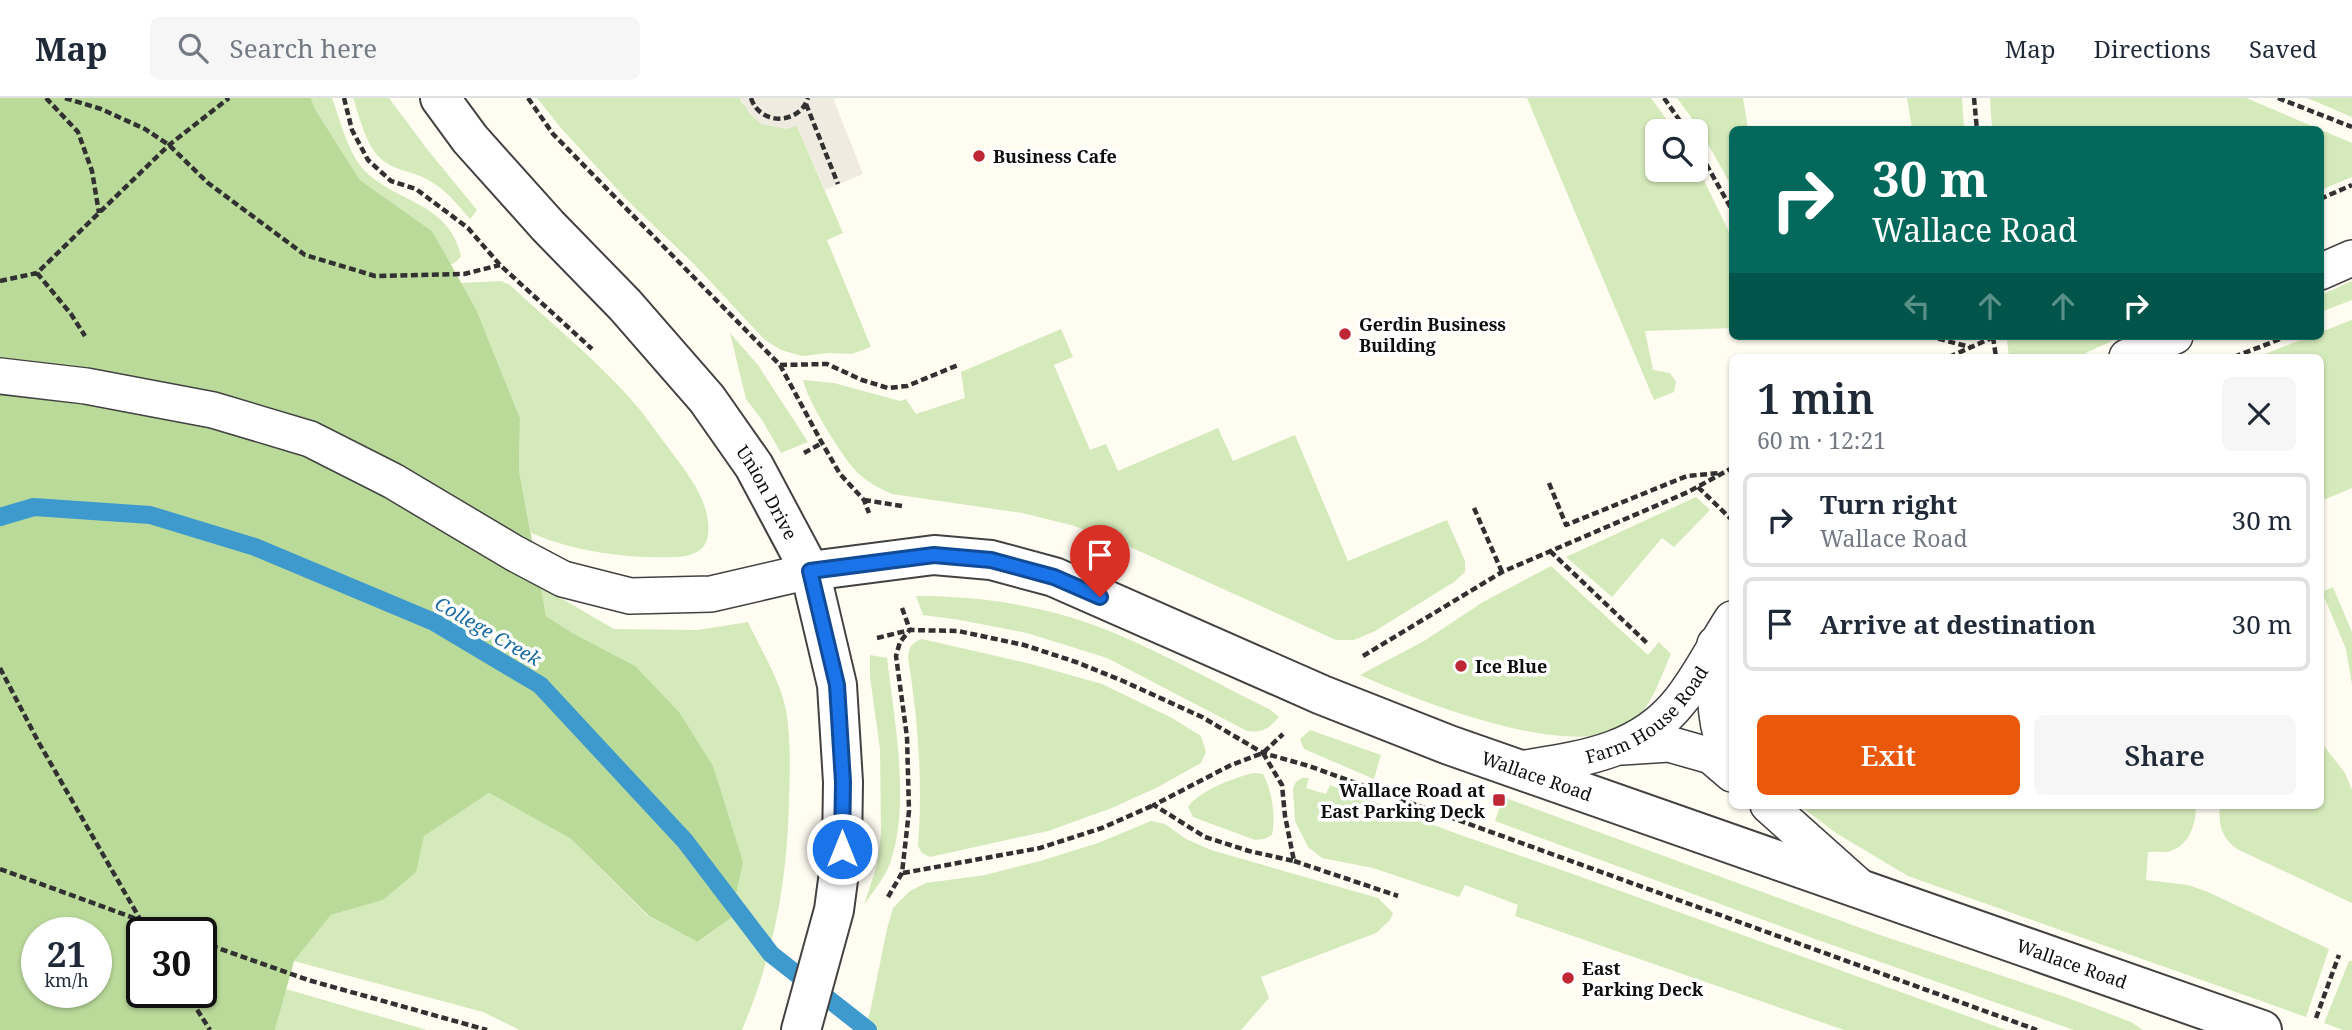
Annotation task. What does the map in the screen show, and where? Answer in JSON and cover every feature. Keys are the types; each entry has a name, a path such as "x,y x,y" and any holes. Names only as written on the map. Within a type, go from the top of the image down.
{"street":[{"name":"Union Drive","path":"440,98 470,139 548,226 625,305 707,400 754,466 810,571 837,685 843,782 842,836 834,910 801,1030"},
{"name":"Wallace Road","path":"810,571 934,555 991,560 1054,577 1322,695 1449,745 2262,1030"}],"lane":[{"path":"2324,270 2352,258"},
{"path":"2134,354 2166,340"},
{"path":"0,376 86,386 213,410 310,439 393,481 563,579 630,596 711,594 810,571"},
{"name":"Farm House Road","path":"1520,769 1592,757 1622,747 1670,713 1724,631"},
{"name":"Farm House Road","path":"1724,631 1715,707 1729,757"},
{"path":"1622,747 1669,744 1711,755 1729,771"},
{"path":"1772,809 1862,889"}],"path":[{"path":"46,98 78,132 92,171 100,213"},
{"path":"65,98 101,109 145,129 169,145 208,183 305,255 375,276 464,274 500,265"},
{"path":"0,281 37,273 169,145 229,98"},
{"path":"344,98 352,130 368,160 391,181 416,189 468,228 500,265 597,353"},
{"path":"528,98 553,134 780,365 840,474 864,500 871,518"},
{"path":"751,98 761,113 780,120 791,118 800,112 807,101"},
{"path":"1664,98 1679,119"},
{"path":"1974,98 1977,126"},
{"path":"2278,98 2352,127"},
{"path":"807,101 838,184"},
{"path":"1708,167 1729,205"},
{"path":"2324,197 2352,185"},
{"path":"37,273 71,314 90,348"},
{"path":"1944,340 1971,347"},
{"path":"1956,354 1986,340"},
{"path":"2242,354 2278,340"},
{"path":"780,365 827,364 888,388 907,386 958,365"},
{"path":"1357,659 1502,572 1698,487 1729,470"},
{"path":"1549,483 1566,525 1687,476 1725,472"},
{"path":"1698,487 1729,517"},
{"path":"1474,508 1502,572"},
{"path":"1550,551 1647,643"},
{"path":"902,608 910,630"},
{"path":"884,904 902,873 909,811 907,737 896,656 900,642 910,630"},
{"path":"876,638 910,630 958,631 1024,645 1076,662 1202,717 1264,752 2037,1030"},
{"path":"0,668 39,743 138,917"},
{"path":"902,873 1040,848 1102,828 1231,765 1264,752 1283,734"},
{"path":"1264,752 1282,785 1294,861"},
{"path":"1154,804 1205,837 1294,861 1398,897"},
{"path":"0,869 132,917"},
{"path":"217,948 308,980 486,1030"},
{"path":"2316,1018 2339,955"},
{"path":"196,1008 210,1030"}],"green space":[{"path":"0,98 311,98 315,109 360,180 432,231 476,309 520,418 519,470 546,616 635,666 679,712 713,766 743,862 731,918 698,942 649,916 571,839 489,793 424,836 416,872 383,900 331,915 294,961 275,1030 0,1030"},
{"path":"311,98 332,98 350,147 366,172 379,183 422,206 446,225 455,238 461,256 457,261 450,265 432,231 360,180 315,109"},
{"path":"353,98 389,98 477,210 470,219 452,198 436,185 380,158 367,138"},
{"path":"537,98 740,98 742,103 797,126 843,233 827,240 871,347 852,354 802,356 781,350 765,340 693,263 628,201"},
{"path":"1527,98 1651,98 1666,119 1645,119 1645,182 1705,182 1729,232 1729,328 1645,331 1653,370 1670,373 1676,382 1674,392 1654,400"},
{"path":"1677,98 1743,98 1748,126 1729,126 1729,182 1708,144 1708,119 1692,119"},
{"path":"1907,98 1962,98 1964,126 1912,126"},
{"path":"1990,98 2246,98 2312,126 1992,126"},
{"path":"2307,98 2352,98 2352,117"},
{"path":"2324,131 2352,143 2352,177 2324,189"},
{"path":"501,281 510,285 611,378 641,411 680,463 693,482 707,513 707,540 697,552 677,557 622,555 566,545 531,533 519,470 520,418 476,309 461,283"},
{"path":"2352,281 2352,300 2324,311 2324,294"},
{"path":"2352,320 2352,488 2324,500 2324,354 2265,354 2301,340 2324,340 2324,331"},
{"path":"1061,329 1073,357 1054,365 1090,450 1106,444 1118,471 1218,428 1233,461 1295,435 1348,561 1447,520 1465,561 1465,572 1454,582 1375,631 1354,640 1336,640 1119,542 1071,525 1022,513 887,492 863,478 849,462 818,414 803,380 834,383 900,401 906,399 916,414 965,398 961,372"},
{"path":"730,333 758,365 808,442 781,453 746,399"},
{"path":"2007,340 2114,340 2084,354 2009,354"},
{"path":"1696,497 1710,510 1674,547 1662,538 1612,597 1566,557"},
{"path":"1551,566 1648,655 1659,642 1671,654 1649,703 1627,726 1601,735 1569,736 1532,732 1455,712 1360,675 1424,641 1483,602"},
{"path":"540,586 614,629 698,630 748,622 775,676 786,710 789,744 788,831 777,918 763,974 742,1030 520,1030 483,1012 294,961 331,915 383,900 423,836 489,793 571,839 648,916 699,942 731,918 574,634 546,616"},
{"path":"2333,587 2352,632 2352,685 2346,649 2324,591"},
{"path":"916,596 970,598 1005,603 1041,609 1086,622 1166,657 1269,709 1279,717 1265,729 1247,731 1107,658 1027,633 923,615"},
{"path":"922,639 1031,664 1102,684 1172,718 1201,736 1206,752 1201,763 1112,808 1048,831 930,857 922,853 918,846 919,751 908,657 912,645"},
{"path":"870,655 887,658 897,734 900,789 896,840 890,863 864,905 877,865 881,834 880,749 870,677"},
{"path":"1310,730 1381,755 1374,779 1304,749 1300,739"},
{"path":"2324,746 2345,773 2352,790 2352,903 2237,849 2224,835 2220,809 2324,809"},
{"path":"1254,773 1263,774 1269,788 1273,812 1272,835 1255,840 1193,817 1188,807 1193,801 1228,781"},
{"path":"1302,778 1309,778 1306,788 1326,794 1330,785 1452,832 2006,1030 1844,1030 1515,916 1518,905 1465,885 1459,897 1373,868 1322,858 1308,847 1295,821 1293,788"},
{"path":"1503,797 1880,935 2068,998 2131,1022 2143,1030 2074,1030 1815,939 1495,821"},
{"path":"1804,809 2196,809 2193,826 2183,844 2171,851 2148,852 2146,880 2188,885 2208,892 2329,949 2306,1017 1908,876 1836,833"},
{"path":"1151,821 1165,824 1186,839 1211,850 1378,898 1393,913 1390,920 1376,933 1261,977 1269,998 1241,1030 864,1030 893,908 910,891 926,883 985,875 1040,861 1098,843"},
{"path":"2349,961 2352,961 2352,1030 2343,1030 2324,1023"},
{"path":"286,989 427,1030 275,1030"}],"shaded area":[{"path":"740,98 833,98 863,174 825,190 797,126 786,129 761,124 750,114"}],"waterway":[{"name":"College Creek","path":"0,517 34,507 150,515 255,547 434,622 540,685 685,841 771,954 868,1030"}],"place":[{"name":"Business Cafe","path":"979,156"},
{"name":"Gerdin Business Building","path":"1345,334"},
{"name":"Ice Blue","path":"1461,666"},
{"name":"Wallace Road at East Parking Deck","path":"1499,800"},
{"name":"East Parking Deck","path":"1568,978"}],"route":[{"path":"842,849 843,782 837,685 810,571 934,555 991,560 1054,577 1100,597"}]}
